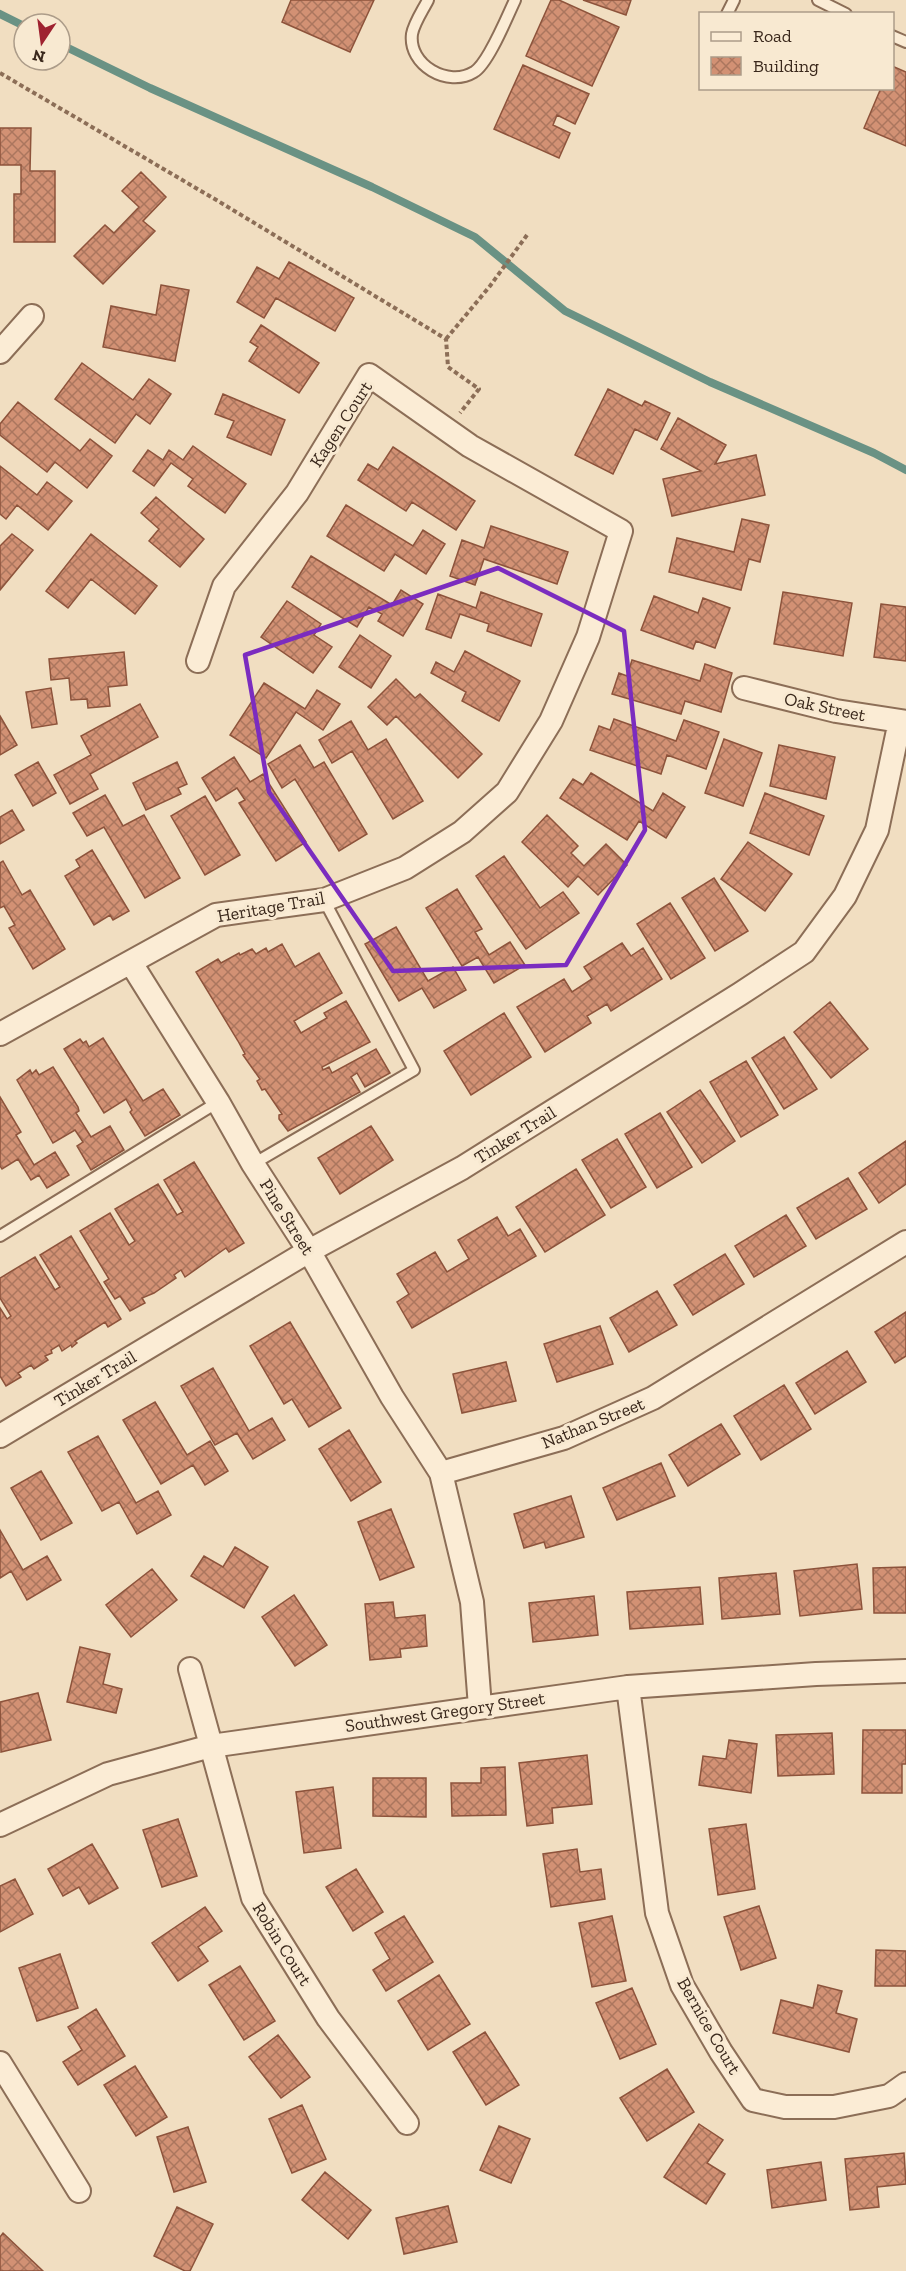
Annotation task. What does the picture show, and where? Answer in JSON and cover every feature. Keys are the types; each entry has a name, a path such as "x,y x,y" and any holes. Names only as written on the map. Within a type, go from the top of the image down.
{"street":[{"path":"0,352 32,316"},
{"name":"Kagen Court","path":"198,661 224,586 297,493 369,375 470,446 621,531"},
{"name":"Heritage Trail","path":"2,1029 130,963 216,915 324,900 405,867 462,832 507,792 551,722 588,637 621,531"},
{"name":"Oak Street","path":"744,688 836,711 903,722"},
{"name":"Tinker Trail","path":"0,1436 309,1251 462,1168 804,952 846,897 877,830 903,722"},
{"name":"Pine Street","path":"130,963 309,1251 392,1397 441,1473"},
{"name":"Nathan Street","path":"441,1473 564,1438 653,1398 906,1242"},
{"path":"441,1473 472,1602 480,1707"},
{"name":"Robin Court","path":"190,1670 253,1898 328,2018 407,2123"},
{"name":"Southwest Gregory Street","path":"0,1825 108,1774 212,1746 628,1687 816,1674 906,1671"},
{"name":"Bernice Court","path":"628,1687 657,1913 682,1985 753,2100 785,2107 834,2107 889,2096 906,2084"},
{"path":"0,2063 79,2191"}],"lane":[{"path":"428,0 412,33 414,51 425,68 449,78 473,74 483,65 515,0"},
{"path":"818,0 842,12"},
{"path":"253,1164 414,1070 324,900"},
{"path":"0,1236 218,1102"}],"path":[{"path":"0,73 446,339"},
{"path":"446,430 479,389 448,367 446,339 490,286 527,234"}],"highlighted area":[{"path":"498,568 624,631 645,830 566,965 393,971 269,792 245,655"}],"building":[{"path":"291,0 374,0 350,52 282,22"},
{"path":"551,0 559,0 619,27 592,86 526,56"},
{"path":"583,0 631,0 626,15"},
{"path":"523,65 589,94 575,124 557,115 553,125 570,133 559,158 494,129"},
{"path":"894,67 906,72 906,146 864,128 880,90 894,90"},
{"path":"0,128 31,128 30,171 55,171 55,242 14,242 14,194 21,194 21,165 0,165"},
{"path":"141,172 166,197 143,221 155,231 103,284 74,256 105,225 114,233 139,207 122,191"},
{"path":"289,262 354,298 335,331 276,298 264,318 237,302 257,267 279,279"},
{"path":"161,285 189,290 175,361 103,347 111,306 156,315"},
{"path":"261,325 319,363 299,393 249,361 258,347 250,342"},
{"path":"82,363 133,400 149,379 171,394 150,424 136,414 115,443 55,399"},
{"path":"608,389 642,406 645,401 670,413 657,440 635,429 613,474 575,455"},
{"path":"223,394 285,420 271,455 227,437 234,421 215,414"},
{"path":"18,402 80,451 90,439 112,456 87,488 55,462 47,472 0,435 0,424"},
{"path":"678,418 726,445 715,464 756,455 765,495 672,516 663,479 701,471 661,449"},
{"path":"193,446 246,484 225,513 188,486 193,479 171,463 154,486 133,471 148,450 163,460 169,450 183,460"},
{"path":"393,447 475,501 456,530 412,502 406,511 358,480 368,464 378,470"},
{"path":"0,466 37,495 47,482 72,501 48,530 17,505 6,519 0,514"},
{"path":"156,497 204,539 180,567 149,541 159,529 141,513"},
{"path":"346,505 413,546 423,530 445,544 426,574 395,554 384,571 327,536"},
{"path":"742,519 769,525 760,562 749,559 741,590 669,572 677,538 734,552"},
{"path":"491,526 568,552 557,584 484,559 475,585 450,576 462,540 484,548"},
{"path":"12,534 33,550 0,590 0,546"},
{"path":"91,534 157,586 135,614 91,579 68,608 46,591"},
{"path":"311,556 392,605 401,590 423,604 403,636 378,621 382,614 369,607 357,627 292,587"},
{"path":"481,592 542,614 531,646 487,631 489,624 460,614 451,638 426,629 438,594 476,608"},
{"path":"783,592 852,603 843,656 774,644"},
{"path":"654,596 698,613 703,598 730,608 715,648 696,641 693,649 641,630"},
{"path":"287,601 321,624 314,635 332,647 313,673 261,637"},
{"path":"881,604 906,607 906,661 874,657"},
{"path":"360,635 391,656 371,688 339,667"},
{"path":"465,651 520,681 499,721 462,701 466,692 431,673 436,662 454,672"},
{"path":"124,652 127,685 108,687 110,706 88,708 87,699 71,700 69,678 51,680 49,659"},
{"path":"632,660 700,681 705,664 732,673 721,712 685,701 681,714 612,694 619,673 627,676"},
{"path":"396,679 415,698 420,694 482,754 458,778 396,716 387,725 368,707"},
{"path":"264,683 305,709 317,690 340,704 323,730 296,712 266,758 230,735"},
{"path":"51,688 57,724 32,728 26,692"},
{"path":"140,704 158,737 90,774 98,789 70,804 54,775 91,755 81,736"},
{"path":"0,716 17,745 0,755"},
{"path":"614,719 676,741 684,720 719,732 706,769 667,755 661,774 590,750 599,726 610,730"},
{"path":"351,721 368,750 386,739 423,801 393,819 352,751 332,763 319,740"},
{"path":"724,739 762,753 743,806 705,793"},
{"path":"300,745 314,768 324,762 367,834 339,851 295,779 282,788 268,764"},
{"path":"779,745 835,757 826,799 770,786"},
{"path":"234,757 250,782 263,774 306,842 276,861 239,803 245,800 237,788 216,801 202,778"},
{"path":"38,762 56,793 33,806 15,775"},
{"path":"177,762 187,784 178,788 181,794 146,810 133,783"},
{"path":"591,773 653,811 663,793 685,807 666,838 639,821 627,840 560,798 573,779 583,785"},
{"path":"765,793 824,816 809,855 750,833"},
{"path":"105,795 123,826 144,815 180,878 145,898 104,827 87,836 73,813"},
{"path":"205,796 240,855 205,875 171,816"},
{"path":"12,810 24,830 0,844 0,817"},
{"path":"547,815 578,846 571,853 584,866 606,844 627,865 598,895 578,876 568,887 522,842"},
{"path":"748,842 792,874 765,911 721,879"},
{"path":"92,850 129,911 113,920 110,915 94,925 65,876 80,867 76,860"},
{"path":"504,856 540,908 563,892 579,913 526,949 476,876"},
{"path":"3,861 22,895 30,890 65,949 33,969 9,928 15,925 4,906 0,908 0,863"},
{"path":"714,878 748,931 715,951 682,898"},
{"path":"457,889 482,929 475,932 489,955 510,942 525,965 494,983 478,957 462,966 426,908"},
{"path":"670,903 705,958 671,979 637,924"},
{"path":"396,927 428,981 453,967 466,990 434,1008 422,988 399,1001 365,944"},
{"path":"622,943 631,956 643,948 662,979 611,1011 607,1004 587,1016 591,1023 545,1052 517,1007 564,979 572,992 592,979 584,967"},
{"path":"282,944 295,967 319,953 342,993 294,1021 301,1033 327,1018 324,1013 346,1001 370,1042 322,1067 323,1070 329,1067 332,1073 376,1049 390,1073 365,1087 357,1073 351,1077 360,1092 288,1131 279,1119 279,1115 282,1114 265,1089 262,1090 257,1081 260,1079 243,1055 245,1054 238,1041 196,972 218,959 221,963 252,949 256,954 266,948 268,952"},
{"path":"830,1002 868,1049 831,1078 794,1032"},
{"path":"504,1013 531,1057 471,1095 444,1051"},
{"path":"784,1037 817,1089 784,1109 752,1058"},
{"path":"103,1038 143,1101 163,1089 180,1115 145,1136 130,1112 132,1110 126,1099 104,1113 64,1049 80,1039 83,1043 86,1041 89,1047"},
{"path":"746,1061 778,1115 741,1137 710,1082"},
{"path":"53,1067 78,1107 79,1111 76,1113 91,1137 110,1126 124,1150 91,1170 77,1146 83,1142 75,1130 53,1143 17,1080 30,1070 32,1074 36,1070 39,1075"},
{"path":"700,1090 735,1141 702,1163 667,1112"},
{"path":"0,1097 21,1132 16,1135 34,1165 55,1152 69,1175 47,1188 39,1175 31,1180 18,1159 2,1169 0,1166"},
{"path":"660,1113 692,1167 657,1188 625,1134"},
{"path":"371,1126 393,1160 340,1194 318,1158"},
{"path":"617,1139 646,1187 611,1208 582,1160"},
{"path":"906,1141 906,1184 879,1203 859,1173"},
{"path":"194,1162 244,1243 229,1252 226,1248 185,1277 181,1270 174,1275 176,1278 142,1298 145,1303 130,1311 120,1296 115,1299 104,1282 109,1279 80,1231 110,1213 129,1245 135,1241 115,1209 158,1184 177,1215 183,1212 164,1180"},
{"path":"576,1169 605,1215 545,1252 516,1207"},
{"path":"848,1178 867,1209 816,1239 797,1208"},
{"path":"786,1215 806,1246 754,1277 735,1246"},
{"path":"497,1217 508,1236 520,1229 536,1256 412,1328 397,1302 409,1294 397,1274 435,1252 447,1272 469,1259 458,1240"},
{"path":"71,1236 121,1319 108,1327 105,1322 75,1341 77,1343 72,1347 71,1345 62,1351 59,1345 51,1350 52,1353 45,1356 48,1360 34,1369 31,1365 18,1373 21,1377 6,1386 0,1376 0,1308 7,1319 11,1316 0,1298 0,1278 35,1257 55,1290 60,1287 40,1255"},
{"path":"725,1254 744,1284 693,1315 674,1285"},
{"path":"657,1291 677,1325 629,1352 610,1318"},
{"path":"906,1312 906,1356 895,1363 875,1332"},
{"path":"290,1322 341,1408 309,1427 292,1399 284,1404 250,1346"},
{"path":"600,1326 613,1364 557,1382 544,1344"},
{"path":"847,1351 866,1382 815,1414 796,1383"},
{"path":"506,1362 516,1401 462,1413 453,1374"},
{"path":"213,1368 249,1431 272,1418 285,1440 253,1459 237,1433 215,1445 181,1386"},
{"path":"784,1385 811,1429 761,1460 734,1416"},
{"path":"155,1402 187,1455 210,1441 228,1471 205,1485 193,1465 161,1484 123,1420"},
{"path":"721,1424 740,1454 688,1486 669,1455"},
{"path":"349,1430 381,1482 351,1501 319,1449"},
{"path":"98,1436 136,1503 158,1491 171,1515 137,1534 119,1502 102,1511 68,1452"},
{"path":"661,1463 675,1496 617,1520 603,1488"},
{"path":"41,1471 72,1523 41,1540 11,1488"},
{"path":"571,1496 584,1537 546,1548 544,1542 524,1548 514,1514"},
{"path":"391,1509 414,1567 380,1580 358,1522"},
{"path":"0,1530 23,1570 47,1556 61,1580 27,1600 11,1571 0,1578"},
{"path":"235,1547 268,1567 244,1608 191,1576 204,1556 223,1567"},
{"path":"857,1564 862,1609 800,1616 794,1571"},
{"path":"906,1567 906,1613 874,1613 873,1568"},
{"path":"152,1569 177,1600 131,1637 106,1605"},
{"path":"776,1573 780,1614 722,1619 719,1578"},
{"path":"700,1587 703,1624 630,1629 627,1592"},
{"path":"294,1595 327,1645 295,1666 262,1617"},
{"path":"594,1596 598,1635 533,1642 529,1603"},
{"path":"393,1602 395,1618 425,1615 427,1646 400,1649 401,1657 370,1660 365,1604"},
{"path":"80,1647 110,1654 103,1684 122,1689 116,1713 67,1702"},
{"path":"38,1693 51,1740 1,1752 0,1702"},
{"path":"863,1730 906,1730 906,1764 902,1764 902,1793 862,1793"},
{"path":"832,1733 834,1774 778,1776 776,1735"},
{"path":"729,1740 757,1744 751,1793 699,1785 703,1756 726,1759"},
{"path":"587,1755 592,1804 552,1808 553,1823 527,1826 519,1763"},
{"path":"505,1767 506,1815 452,1816 451,1783 481,1783 481,1768"},
{"path":"373,1778 426,1778 426,1817 373,1816"},
{"path":"333,1787 341,1848 304,1853 296,1792"},
{"path":"178,1819 197,1876 162,1887 143,1830"},
{"path":"746,1824 755,1889 718,1895 709,1829"},
{"path":"92,1844 118,1888 89,1904 79,1887 63,1896 48,1869"},
{"path":"577,1849 580,1872 601,1869 605,1899 551,1907 543,1854"},
{"path":"356,1869 383,1912 353,1931 326,1887"},
{"path":"15,1879 33,1914 0,1932 0,1886"},
{"path":"759,1906 776,1958 741,1970 724,1917"},
{"path":"205,1907 222,1931 198,1947 208,1961 178,1981 152,1943"},
{"path":"404,1916 433,1962 386,1991 373,1970 390,1959 375,1933"},
{"path":"612,1916 626,1981 592,1987 579,1923"},
{"path":"876,1950 906,1951 906,1986 875,1986"},
{"path":"60,1954 78,2008 37,2021 19,1968"},
{"path":"240,1966 275,2021 244,2040 209,1985"},
{"path":"439,1975 470,2024 428,2050 398,2001"},
{"path":"818,1985 842,1991 836,2013 857,2019 849,2052 773,2033 781,2000 813,2008"},
{"path":"632,1988 656,2044 620,2059 596,2003"},
{"path":"96,2009 125,2056 78,2085 63,2062 82,2050 68,2027"},
{"path":"485,2032 519,2085 486,2105 453,2052"},
{"path":"278,2035 310,2077 281,2098 249,2057"},
{"path":"135,2066 167,2117 136,2136 104,2085"},
{"path":"667,2069 694,2112 647,2141 620,2098"},
{"path":"302,2105 326,2159 292,2173 269,2119"},
{"path":"699,2124 723,2140 707,2163 725,2174 706,2204 664,2177"},
{"path":"499,2126 530,2139 511,2183 480,2170"},
{"path":"188,2127 206,2182 174,2192 157,2137"},
{"path":"904,2153 906,2184 877,2187 879,2207 850,2210 845,2159"},
{"path":"821,2162 826,2200 772,2208 767,2170"},
{"path":"325,2172 371,2210 348,2239 302,2200"},
{"path":"448,2206 457,2242 404,2254 396,2218"},
{"path":"177,2207 213,2224 190,2271 185,2271 154,2256"},
{"path":"3,2233 43,2271 0,2271 0,2237"}],"waterway":[{"path":"0,14 12,20"},
{"path":"72,50 150,88 372,187 475,237 565,311 710,382 874,453 906,470"}]}
